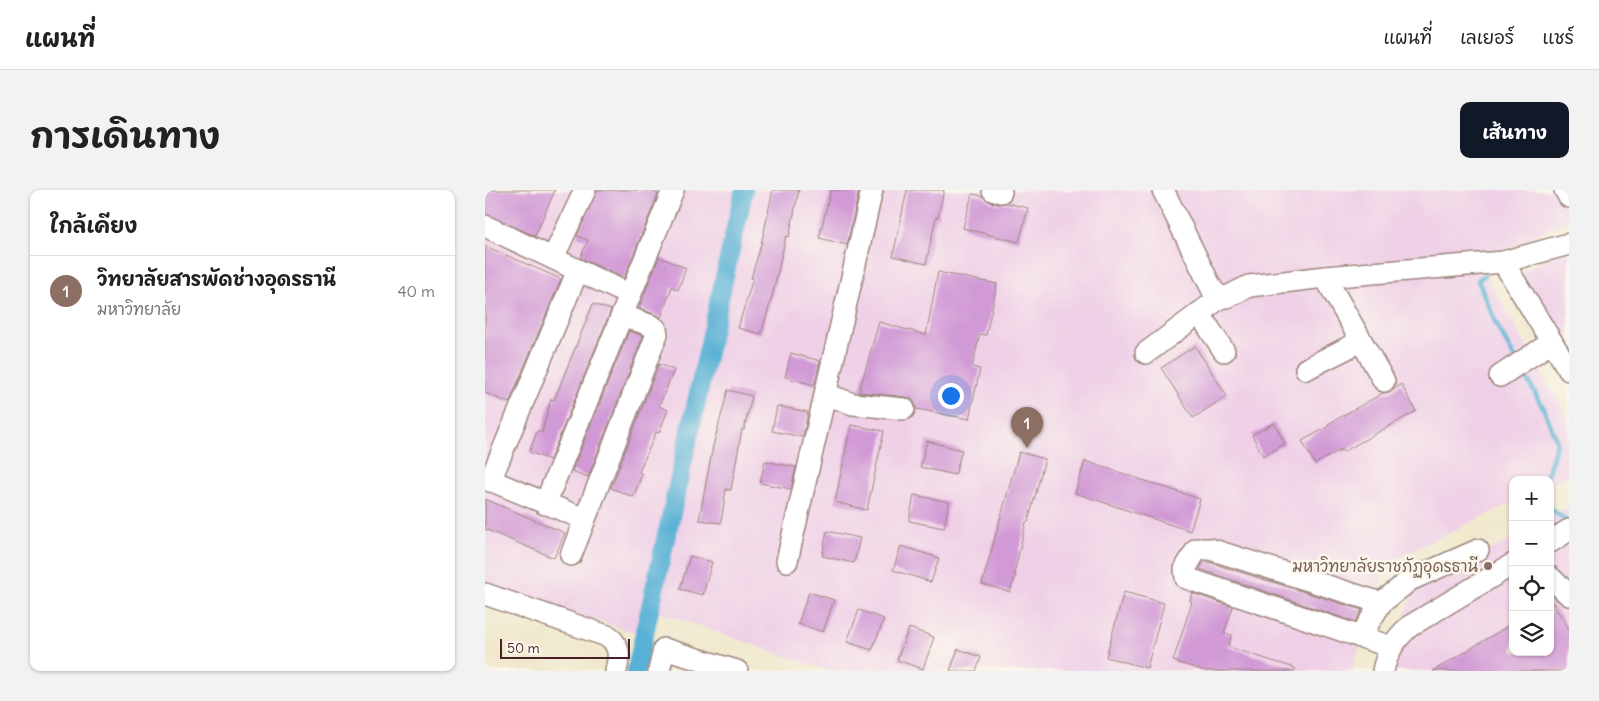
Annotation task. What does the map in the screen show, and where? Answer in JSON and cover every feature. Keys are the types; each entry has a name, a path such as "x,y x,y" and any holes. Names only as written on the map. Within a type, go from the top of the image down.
{"street":[{"path":"553,258 585,190"},
{"path":"787,561 872,190"},
{"path":"1163,190 1213,291 1221,297"},
{"path":"1565,190 1569,197"},
{"path":"545,504 630,295 668,192"},
{"path":"485,226 630,295"},
{"path":"1145,353 1221,297 1227,297 1249,286 1325,277 1503,262 1569,244"},
{"path":"1503,262 1569,370"},
{"path":"578,270 488,479 584,519"},
{"path":"1325,277 1384,381"},
{"path":"1199,313 1223,351"},
{"path":"571,555 657,334 656,329 652,326 622,315"},
{"path":"1306,369 1361,340"},
{"path":"1504,373 1552,342"},
{"path":"825,394 853,404 904,409"},
{"path":"1381,603 1211,549 1197,549 1185,569 1186,578 1391,647"},
{"path":"1360,637 1381,603 1410,580 1478,550"},
{"path":"1383,671 1391,647 1410,626 1510,566"},
{"path":"1554,581 1569,595"},
{"path":"485,594 610,637 618,647 618,660 615,671"},
{"path":"659,671 664,649 737,671"}],"shaded area":[{"path":"485,190 1569,190 1569,219 1479,263 1569,421 1569,475 1554,482 1554,476 1509,476 1509,504 1387,563 1352,671 829,671 657,611 647,636 485,587"},
{"path":"1569,240 1569,368 1510,282"},
{"name":"มหาวิทยาลัยราชภัฏอุดรธานี","path":"1569,507 1569,671 1383,671 1413,593 1509,540 1509,656 1554,656 1554,515"}],"building":[{"path":"485,190 555,190 535,236 485,214"},
{"path":"597,190 649,190 658,194 624,278 580,258 588,240 577,236"},
{"path":"773,190 799,190 789,237 786,236 772,297 761,334 738,328 753,278 751,278 761,245"},
{"path":"831,190 859,190 847,245 819,238"},
{"path":"907,190 944,190 926,264 893,256"},
{"path":"972,194 983,196 990,202 998,204 1007,203 1028,208 1019,242 963,228"},
{"path":"485,246 561,279 509,403 485,393"},
{"path":"659,257 686,268 678,290 672,287 661,317 639,308"},
{"path":"938,272 997,284 986,335 980,334 972,367 980,369 969,419 916,409 912,399 906,397 859,392 879,322 926,335"},
{"path":"593,304 611,310 550,460 529,452 538,430 542,432 551,399 554,400"},
{"path":"629,331 643,336 588,477 572,471"},
{"path":"1195,346 1227,396 1193,418 1161,368"},
{"path":"791,353 820,361 814,385 785,377"},
{"path":"659,364 674,370 659,406 668,410 659,433 656,432 639,472 642,474 633,497 611,488"},
{"path":"1401,384 1416,411 1343,452 1342,449 1315,464 1302,441 1383,393 1391,392"},
{"path":"728,390 752,396 744,430 742,429 731,490 726,489 721,523 699,520 713,446"},
{"path":"777,406 808,412 803,437 772,431"},
{"path":"1274,423 1285,444 1263,456 1252,435"},
{"path":"851,425 884,431 867,510 835,502"},
{"path":"927,441 962,450 955,475 920,467"},
{"path":"1019,452 1045,459 1028,522 1026,522 1014,574 1016,574 1010,592 982,584"},
{"path":"765,461 796,467 791,489 760,483"},
{"path":"1085,461 1200,499 1190,531 1075,493"},
{"path":"914,495 949,502 944,528 909,521"},
{"path":"485,499 565,533 554,558 485,529"},
{"path":"827,531 860,538 854,563 822,556"},
{"path":"901,546 939,558 931,582 893,570"},
{"path":"690,556 712,562 703,595 680,589"},
{"path":"1204,562 1362,610 1355,622 1200,569"},
{"path":"809,592 834,600 823,632 798,624"},
{"path":"1124,592 1164,603 1147,668 1106,657"},
{"path":"1192,593 1233,607 1224,633 1232,635 1228,647 1295,668 1295,671 1205,671 1173,661 1192,602 1190,601"},
{"path":"1554,605 1569,629 1569,671 1433,671 1509,625 1509,656 1554,656"},
{"path":"859,610 884,619 872,650 847,642"},
{"path":"909,628 934,637 923,669 897,660"},
{"path":"958,649 981,657 976,671 950,671"}],"waterway":[{"path":"636,671 744,190"},
{"path":"1484,276 1478,280 1497,326 1516,360"},
{"path":"1521,368 1544,409 1557,442 1547,476"},
{"path":"1554,511 1569,523"}],"place":[{"name":"วิทยาลัยสารพัดช่างอุดรธานี","path":"1027,448"},
{"name":"มหาวิทยาลัยราชภัฏอุดรธานี","path":"1488,566"}]}
